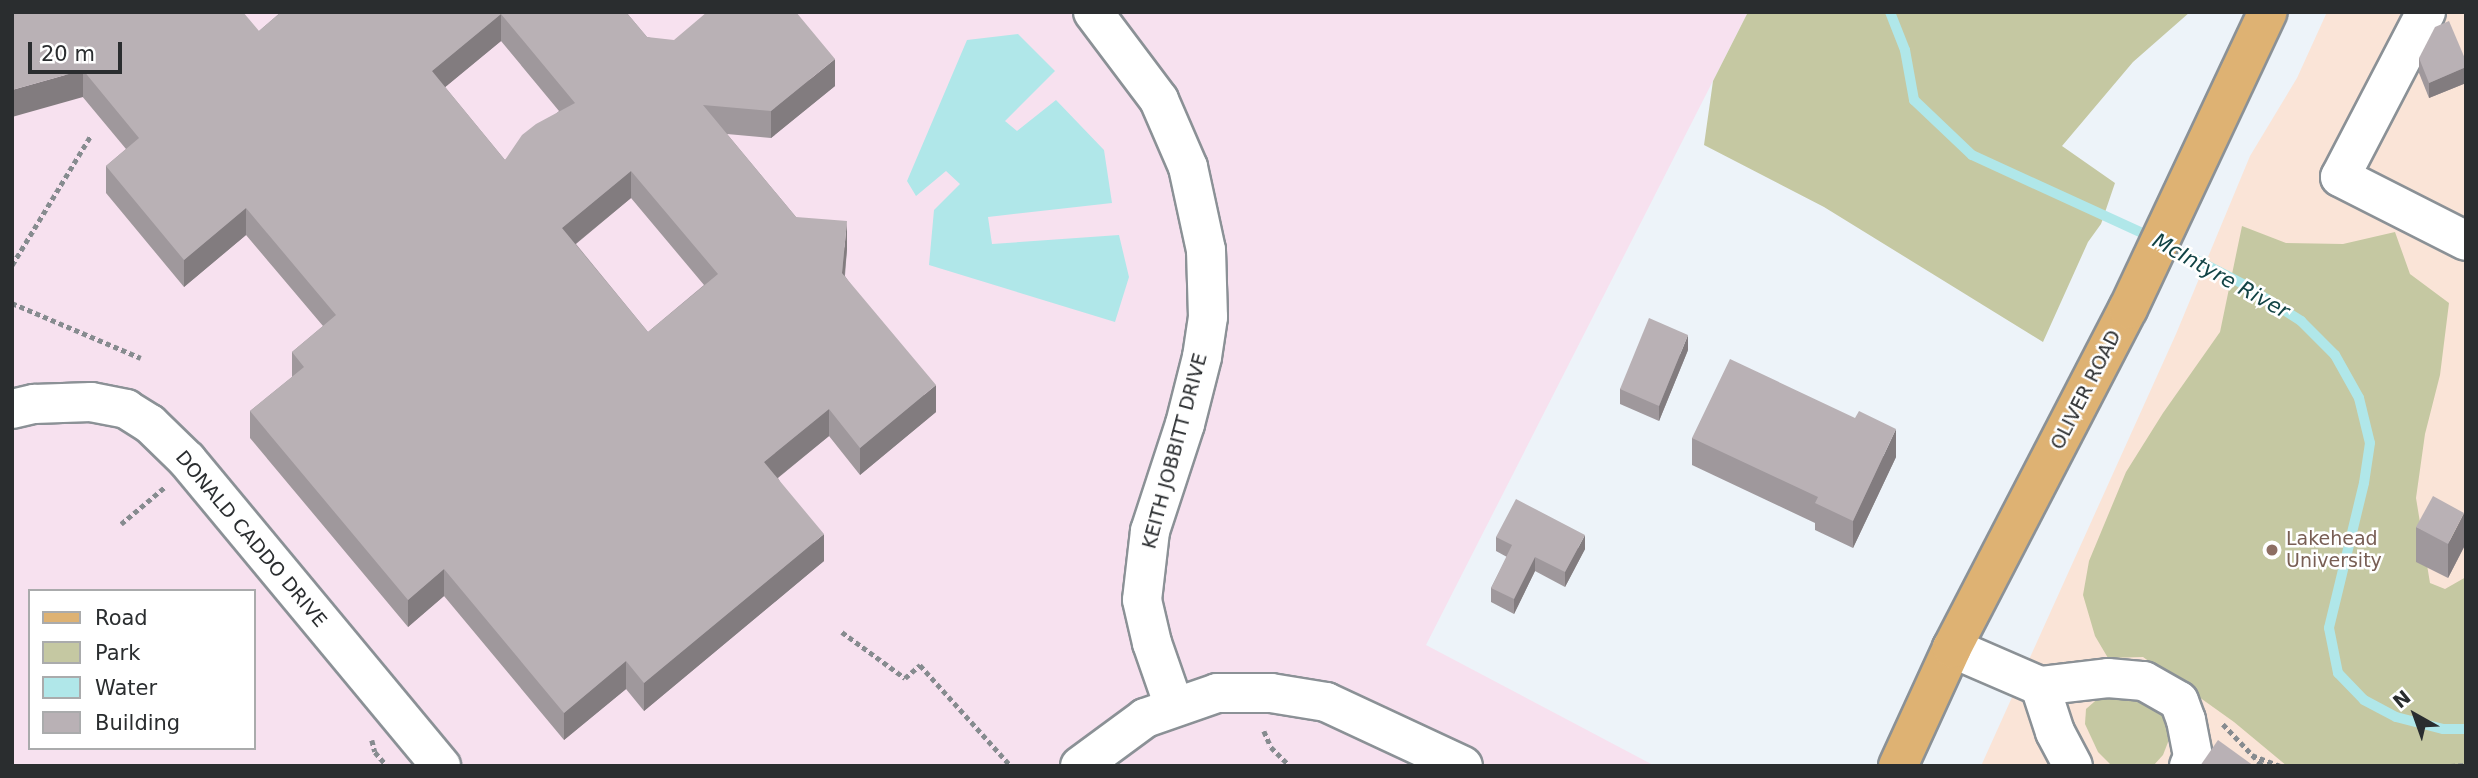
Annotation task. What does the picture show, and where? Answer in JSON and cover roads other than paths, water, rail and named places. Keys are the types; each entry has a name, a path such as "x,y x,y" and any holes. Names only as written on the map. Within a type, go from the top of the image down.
{"main road":[{"name":"OLIVER ROAD","path":"1898,766 1952,648 2128,309 2269,12"}],"street":[{"name":"KEITH JOBBITT DRIVE","path":"1093,12 1159,100 1188,167 1206,250 1208,317 1202,357 1187,418 1150,531 1142,600 1152,643 1174,706"},
{"path":"2426,12 2340,177 2466,241"},
{"name":"DONALD CADDO DRIVE","path":"12,409 34,404 90,402 126,409 150,424 191,466 441,766"},
{"path":"1952,648 2040,686 2108,678 2144,681 2179,701 2186,720 2193,757 2189,766"},
{"path":"2040,686 2055,732 2073,766"},
{"path":"1080,766 1145,718 1217,693 1271,693 1326,702 1463,766"}],"water":[{"path":"1018,34 1055,71 1005,121 1017,131 1056,100 1104,150 1112,203 988,217 992,244 1119,235 1129,277 1115,322 929,265 934,210 960,184 946,171 916,196 907,181 967,40"}],"waterway":[{"name":"McIntyre River","path":"1890,12 1905,50 1914,100 1972,155 2153,238"},
{"name":"McIntyre River","path":"2166,244 2243,284 2301,321 2335,355 2359,398 2370,443 2364,483 2329,628 2338,673 2364,700 2396,717 2443,729 2466,729"}],"place":[{"name":"Lakehead University","path":"2272,550"}]}
